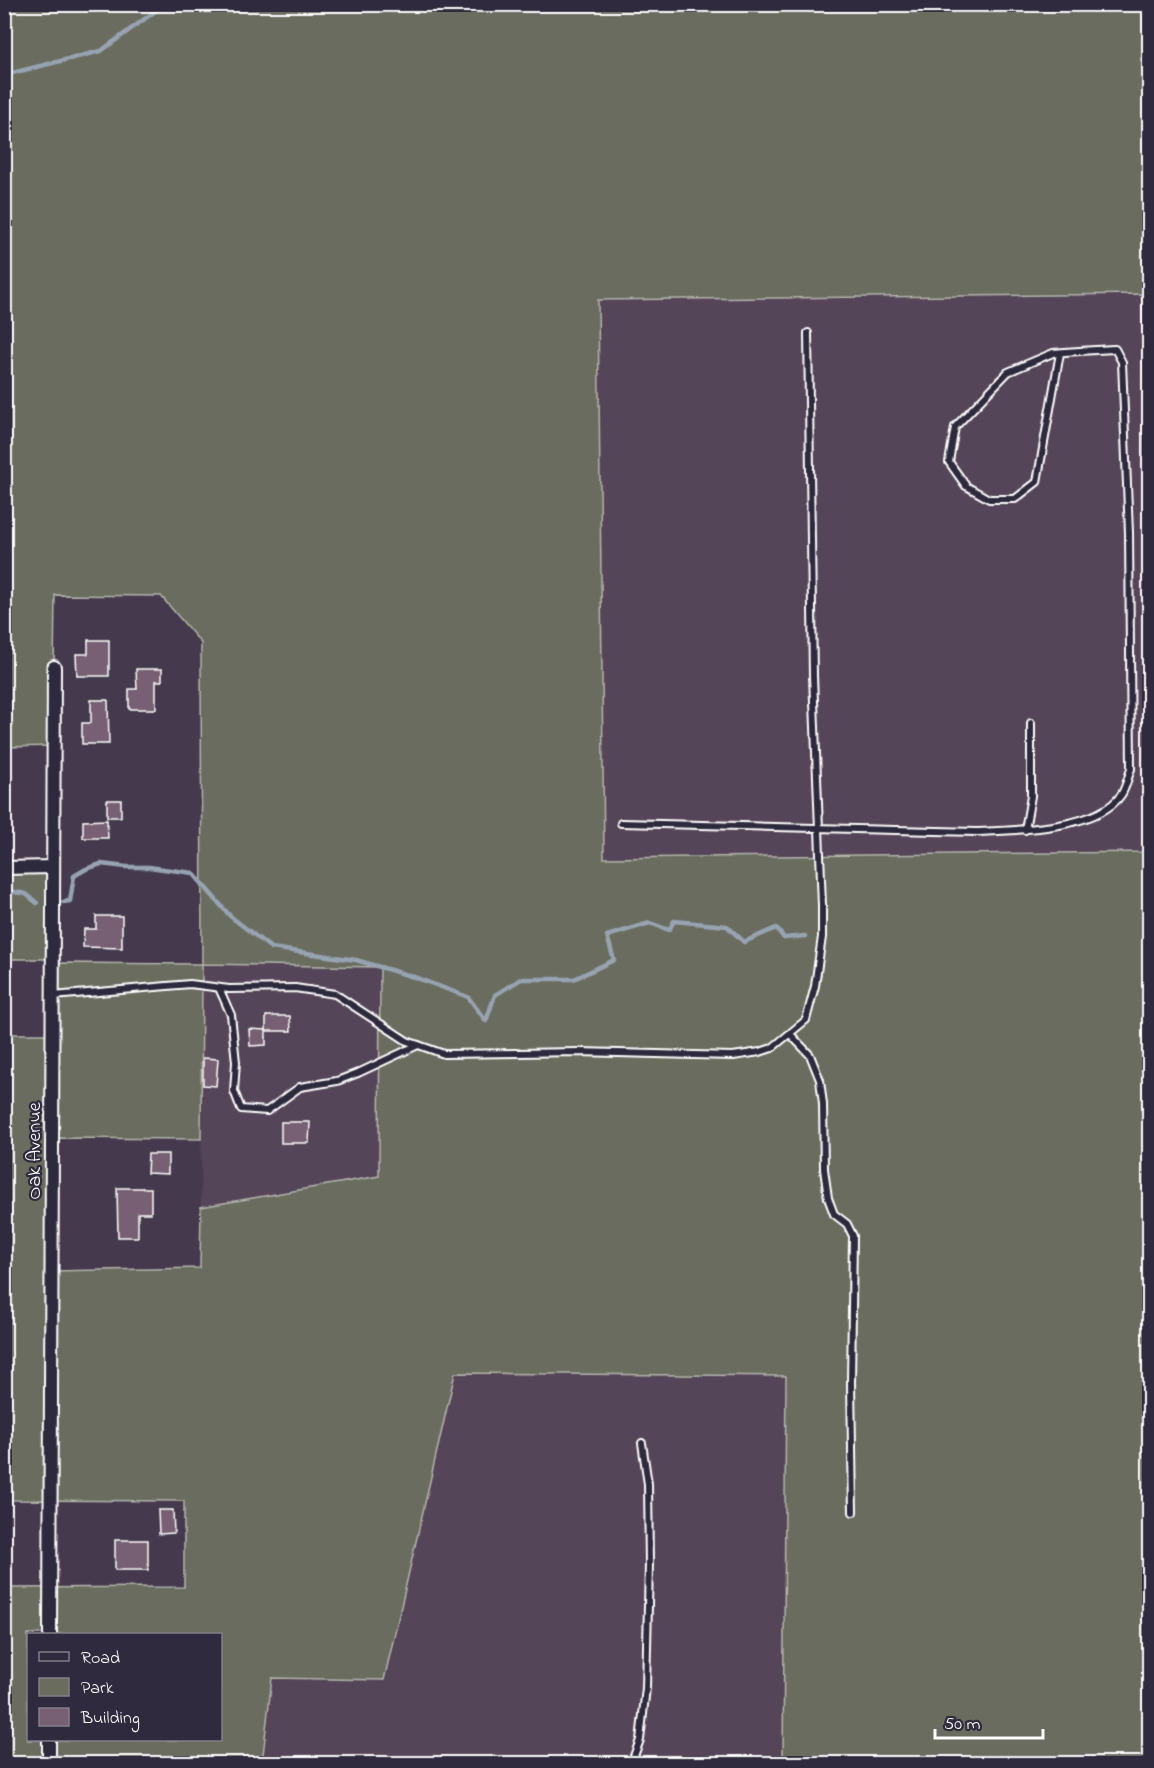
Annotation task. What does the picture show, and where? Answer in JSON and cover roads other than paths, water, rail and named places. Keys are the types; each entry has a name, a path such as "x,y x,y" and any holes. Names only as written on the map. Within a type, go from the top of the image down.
{"street":[{"name":"Oak Avenue","path":"50,1633 54,667"},
{"path":"4,868 52,867"},
{"path":"49,1741 49,1764"}],"lane":[{"path":"53,996 190,984 229,989 295,988 335,994 407,1041 444,1054 579,1052 733,1056 772,1048 806,1020 817,976 822,937 813,676 808,333"},
{"path":"621,823 976,832 1024,830 1071,823 1105,810 1122,795 1131,769 1129,533 1122,362 1115,349 1053,353 1008,372 955,427 949,462 966,486 989,499 1015,499 1037,482 1060,353"},
{"path":"1024,830 1031,796 1031,723"},
{"path":"219,988 231,1015 236,1062 234,1090 240,1109 267,1111 300,1087 337,1081 418,1045"},
{"path":"790,1034 810,1055 819,1080 823,1104 824,1169 828,1198 834,1214 847,1224 852,1236 852,1512"},
{"path":"631,1764 640,1740 646,1688 649,1507 642,1443"}],"waterway":[{"path":"4,75 101,51 165,4"},
{"path":"63,902 70,901 74,876 101,864 193,873 230,916 271,948 356,960 414,977 468,997 486,1021 495,995 521,979 574,979 614,960 607,936 650,923 669,930 674,921 727,926 744,942 776,928 784,938 805,936"},
{"path":"4,890 26,894 37,903"}]}
